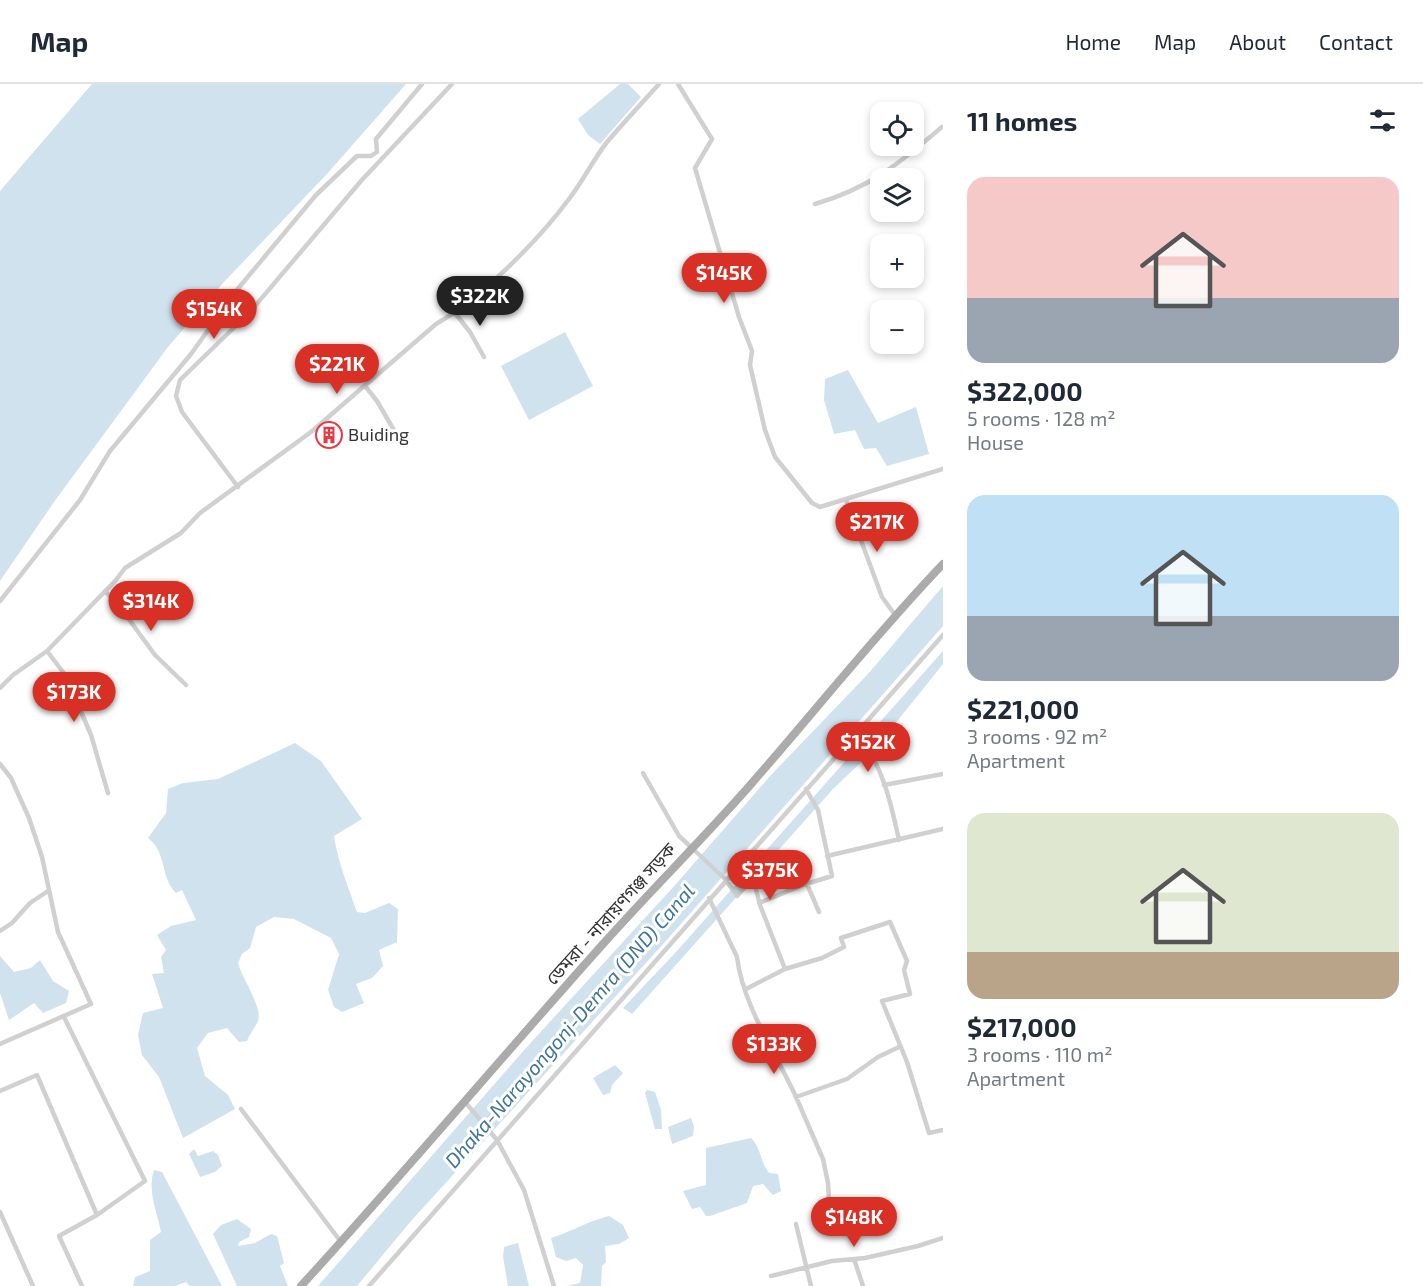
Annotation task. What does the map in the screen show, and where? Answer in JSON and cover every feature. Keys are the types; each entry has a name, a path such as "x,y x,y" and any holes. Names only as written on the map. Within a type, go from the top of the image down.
{"main road":[{"name":"ডেমরা - নারায়ণগঞ্জ সড়ক","path":"301,1286 466,1103 525,1032 752,783 895,615 942,566"}],"street":[{"path":"0,601 80,500 110,451 191,354 236,291 316,195 357,156 371,156 377,152 376,139 422,84"},
{"path":"238,487 182,411 176,396 180,380 249,313 361,181 452,84"},
{"path":"0,688 13,675 47,651 124,568 170,541 200,513 311,432 436,324 455,313 518,256 561,208 606,144 659,84"},
{"path":"678,84 712,139 695,168 739,317 752,351 750,365 765,430 775,458 816,505 824,507 943,470"},
{"path":"815,204 844,196 874,181 943,127"},
{"path":"455,313 470,332 484,357"},
{"path":"365,386 377,400 402,444"},
{"path":"846,500 882,597 895,615"},
{"path":"105,591 117,603 154,655 186,685"},
{"path":"369,1286 725,879 943,635"},
{"path":"47,651 66,676 92,735 108,793"},
{"path":"855,733 873,753 899,840"},
{"path":"0,764 11,778 29,818 42,857 58,932 91,1004 0,1044"},
{"path":"643,773 679,836 725,879 738,896 753,878 759,903 785,969"},
{"path":"884,785 943,774"},
{"path":"759,903 832,876 818,810 806,789"},
{"path":"827,856 943,829"},
{"path":"807,884 819,912"},
{"path":"0,931 12,923 30,903 48,891"},
{"path":"709,898 737,957 759,1024 796,1096 823,1159 828,1183 830,1217"},
{"path":"746,990 785,969 822,958 844,947 841,938 890,922 906,962 904,970 910,994 882,1001 929,1133 943,1130"},
{"path":"64,1017 145,1181 97,1215 59,1236 82,1286"},
{"path":"796,1096 847,1079 878,1057 899,1047"},
{"path":"0,1091 37,1075 97,1215"},
{"path":"466,1103 497,1140 524,1190 555,1286"},
{"path":"240,1109 341,1242"},
{"path":"0,1212 33,1286"},
{"path":"796,1224 811,1286"},
{"path":"771,1276 806,1267 918,1246 943,1238"},
{"path":"854,1259 863,1286"}],"water":[{"path":"92,84 406,84 326,175 223,283 168,347 54,502 0,581 0,191"},
{"path":"620,84 628,84 641,97 600,144 588,135 578,119"},
{"path":"565,332 593,386 529,420 501,366"},
{"path":"848,370 878,423 916,407 929,454 887,466 876,448 864,449 855,430 834,434 824,400 825,379"},
{"name":"Dhaka-Narayongonj-Demra (DND) Canal","path":"943,586 943,626 665,942 411,1221 357,1286 318,1286 526,1048 676,884 771,775 868,674"},
{"path":"943,651 943,664 874,750 833,789 632,1014 623,1008 676,952"},
{"path":"295,743 321,761 362,819 334,836 341,865 357,912 365,913 389,903 398,909 397,942 379,950 383,966 372,978 356,984 364,1003 342,1012 334,1007 328,990 339,954 331,938 294,919 274,917 256,927 250,948 242,954 238,963 258,1009 257,1024 247,1041 239,1042 227,1028 208,1033 197,1048 205,1076 228,1095 235,1109 183,1138 159,1077 142,1055 138,1035 143,1013 163,1008 152,974 164,973 161,957 166,950 157,935 171,926 196,920 182,890 176,893 171,887 158,850 148,838 166,813 168,789 183,783 218,779"},
{"path":"0,956 14,972 31,968 40,960 53,981 69,991 66,1003 43,1013 34,1003 9,1020 0,993"},
{"path":"615,1065 623,1073 612,1085 610,1093 603,1095 593,1078"},
{"path":"647,1090 655,1092 661,1110 662,1129 655,1129 645,1093"},
{"path":"691,1118 694,1126 693,1136 672,1144 668,1127"},
{"path":"751,1138 769,1173 778,1174 781,1191 773,1195 763,1184 753,1186 747,1203 710,1216 706,1216 700,1207 692,1209 683,1191 706,1185 706,1148"},
{"path":"194,1149 198,1156 213,1151 218,1155 222,1166 215,1172 200,1177 189,1154"},
{"path":"154,1170 162,1172 222,1286 190,1286 186,1282 175,1286 133,1286 135,1277 150,1271 150,1240 161,1232 152,1193"},
{"path":"609,1216 623,1225 629,1238 619,1244 605,1246 606,1262 602,1266 601,1286 566,1286 580,1283 583,1265 576,1258 566,1261 556,1257 551,1238"},
{"path":"237,1219 251,1229 249,1237 239,1242 238,1246 255,1243 271,1234 277,1236 284,1263 280,1266 288,1286 237,1286 213,1234 221,1225"},
{"path":"518,1243 529,1286 508,1286 503,1257 504,1247"}],"place":[{"name":"Buiding","path":"329,435"}]}
